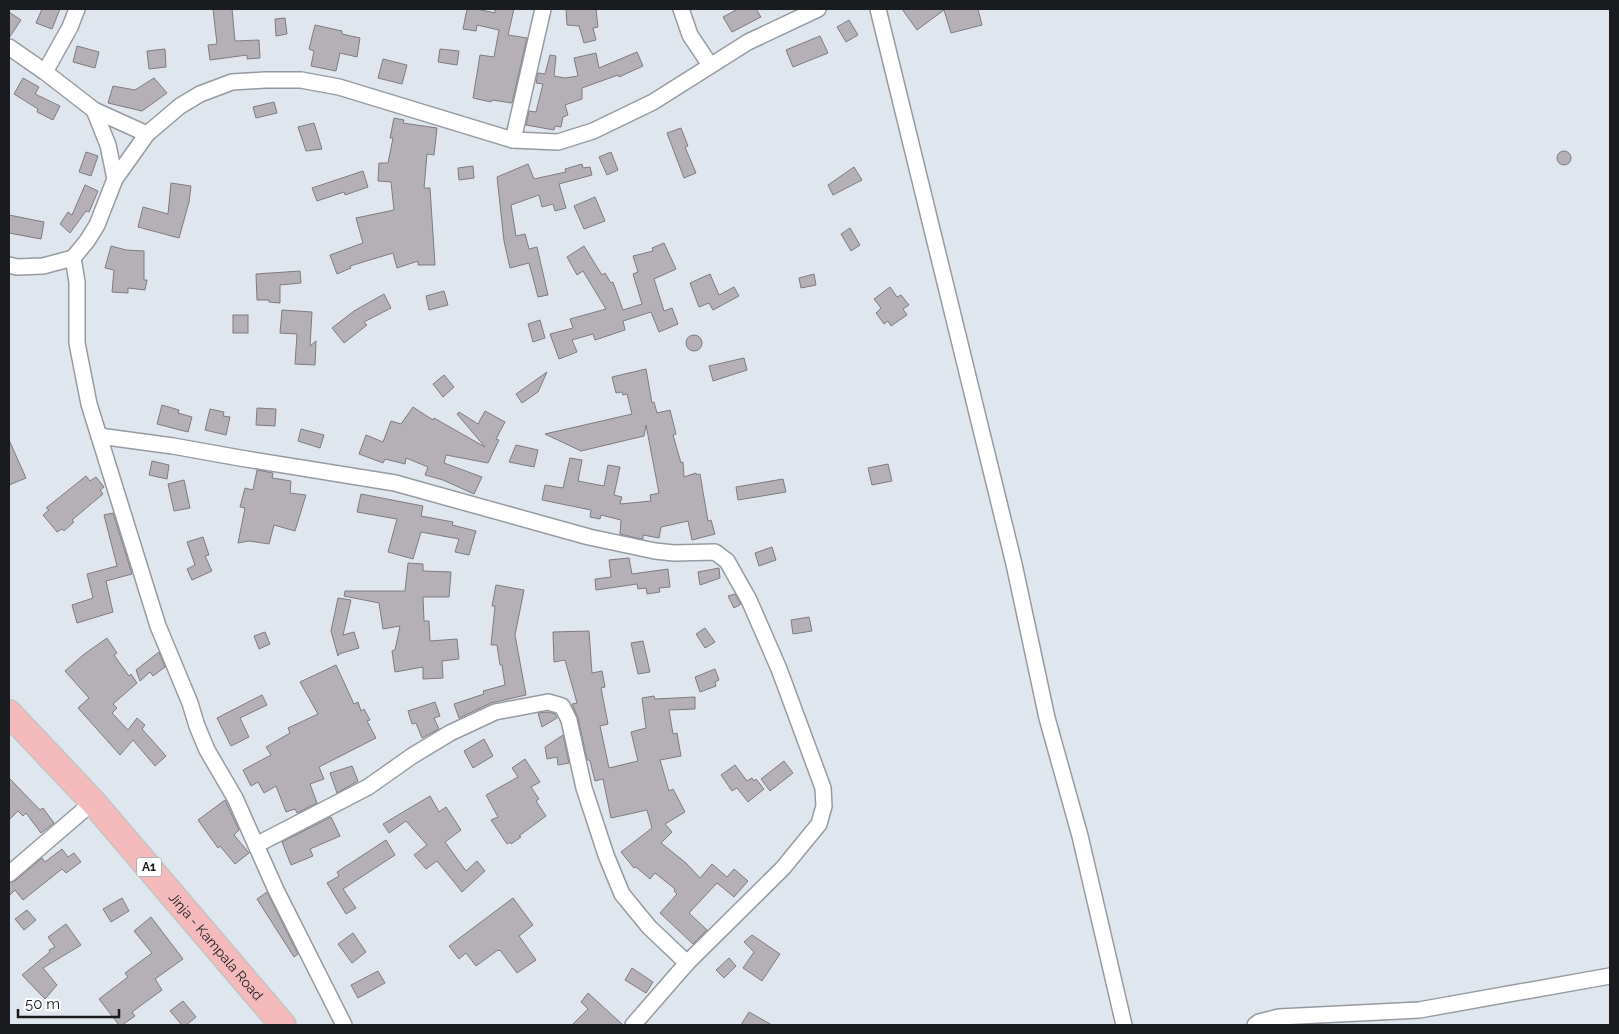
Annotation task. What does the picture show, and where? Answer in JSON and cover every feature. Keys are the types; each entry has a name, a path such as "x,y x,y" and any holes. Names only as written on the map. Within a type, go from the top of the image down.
{"highway":[{"name":"Jinja - Kampala Road","path":"9,713 94,802 283,1025"}],"street":[{"path":"45,72 70,27 77,9"},
{"path":"513,140 543,9"},
{"path":"681,9 690,35 710,65"},
{"path":"9,266 43,266 73,258 97,225 115,179 147,134 180,106 200,94 232,82 301,80 339,87 513,140 558,142 593,131 653,102 748,42 818,9"},
{"path":"878,9 1014,564 1047,718 1080,836 1124,1025"},
{"path":"9,47 94,110 147,134"},
{"path":"94,110 108,145 115,179"},
{"path":"73,258 77,282 77,343 89,404 158,626 207,750 235,798 299,938 344,1025"},
{"path":"99,436 174,446 395,483 589,537 655,551 674,553 715,552 727,561 749,600 779,669 824,788 824,806 819,824 784,868 687,963 633,1025"},
{"path":"256,845 368,787 412,756 450,734 495,712 548,702 562,706 569,720 584,788 606,855 622,894 649,927 687,963"},
{"path":"9,874 94,802"},
{"path":"1255,1025 1279,1017 1419,1010 1610,976"}],"building":[{"path":"42,9 60,9 52,29 36,23"},
{"path":"213,9 232,9 235,41 259,40 260,58 247,59 247,55 210,60 208,45 217,44"},
{"path":"467,9 495,13 495,9 514,9 508,35 527,38 512,103 492,100 491,102 473,98 480,55 494,57 499,30 477,25 476,31 463,29"},
{"path":"566,9 596,9 598,27 593,28 596,40 584,43 579,26 567,25"},
{"path":"738,9 756,9 761,17 732,32 723,17"},
{"path":"902,9 978,9 982,25 951,33 944,10 917,30"},
{"path":"9,12 21,20 9,38"},
{"path":"285,18 287,34 276,36 275,19"},
{"path":"849,20 858,35 846,42 837,27"},
{"path":"315,25 342,31 342,34 360,38 357,57 340,53 336,71 311,66 314,51 309,49"},
{"path":"820,36 828,53 793,67 786,50"},
{"path":"77,46 99,52 95,68 73,62"},
{"path":"165,49 166,67 149,69 147,51"},
{"path":"440,49 459,51 457,65 438,62"},
{"path":"637,52 643,66 619,77 618,75 582,88 582,99 565,105 568,115 563,117 561,127 555,126 554,130 526,125 529,111 536,112 543,84 536,83 538,73 545,74 550,55 556,56 554,76 565,78 578,76 574,58 596,53 599,68"},
{"path":"383,59 407,65 402,84 378,78"},
{"path":"23,78 39,87 35,94 60,106 53,120 37,112 38,109 14,94"},
{"path":"154,78 167,93 142,111 108,103 113,86 135,90"},
{"path":"274,102 277,113 256,118 253,107"},
{"path":"394,118 404,120 403,123 437,128 434,155 427,154 424,188 430,188 435,265 418,265 418,261 397,268 393,253 350,266 351,268 337,274 330,255 363,243 356,218 394,210 391,182 378,181 379,163 388,163 393,138 390,138"},
{"path":"314,123 322,149 306,151 298,127"},
{"path":"681,128 688,146 685,147 696,173 684,178 667,133"},
{"path":"1564,151 1569,153 1571,158 1569,163 1564,165 1559,163 1557,158 1559,153"},
{"path":"86,152 98,156 91,176 79,172"},
{"path":"611,152 618,170 607,175 599,157"},
{"path":"528,164 534,179 566,172 565,169 582,164 583,168 590,167 592,175 559,184 566,208 555,211 553,204 542,207 539,195 511,205 516,236 525,234 529,249 537,247 548,295 538,297 529,263 510,268 504,241 497,177"},
{"path":"473,166 474,178 459,180 458,168"},
{"path":"854,167 862,180 833,195 828,185"},
{"path":"363,171 368,187 345,195 344,192 317,201 312,188"},
{"path":"171,183 191,186 189,202 179,238 138,227 143,207 168,214"},
{"path":"85,185 98,191 89,212 86,211 70,233 60,224 68,212 72,215"},
{"path":"595,197 605,221 584,229 574,206"},
{"path":"9,215 44,222 41,239 9,233"},
{"path":"850,228 860,245 851,251 841,234"},
{"path":"664,243 676,269 654,279 664,311 672,308 678,324 659,332 651,312 623,321 625,330 595,340 593,334 572,340 577,352 559,359 550,334 573,328 570,319 606,309 583,271 577,275 567,257 584,246 602,275 605,273 611,283 613,282 623,310 642,304 633,274 638,272 633,256 653,251 652,248"},
{"path":"111,246 126,250 144,251 144,280 147,280 145,290 128,288 128,293 112,292 114,270 105,268"},
{"path":"300,271 301,283 280,285 280,303 269,302 269,300 257,300 256,274"},
{"path":"710,274 719,295 734,287 739,296 713,310 709,303 699,307 690,283"},
{"path":"814,274 816,285 801,288 799,278"},
{"path":"890,287 897,297 901,295 909,305 903,309 907,315 891,326 888,321 884,324 876,313 881,308 874,299"},
{"path":"444,291 448,305 429,310 426,296"},
{"path":"384,294 391,308 364,322 367,325 344,343 332,328 354,311"},
{"path":"282,310 312,312 310,346 316,341 315,365 295,364 297,334 280,333"},
{"path":"233,315 248,315 248,333 233,333"},
{"path":"540,320 545,338 533,342 528,324"},
{"path":"691,335 697,335 702,340 700,349 691,351 686,346 686,340"},
{"path":"744,358 747,370 713,381 709,366"},
{"path":"646,369 652,403 654,402 657,413 670,410 676,434 673,435 681,463 683,462 684,477 696,473 697,475 700,474 708,521 711,520 715,534 692,540 688,521 661,527 659,538 643,535 643,539 641,539 620,534 621,520 601,515 600,519 590,517 591,510 542,500 545,485 563,488 570,458 582,460 578,481 604,486 608,465 620,467 614,495 622,497 620,504 651,501 650,495 659,493 646,425 644,436 581,451 545,434 632,414 627,394 623,395 622,392 616,393 612,377"},
{"path":"547,372 538,392 522,403 516,394"},
{"path":"444,375 454,387 443,397 433,384"},
{"path":"162,405 179,410 178,413 192,417 188,432 157,424"},
{"path":"413,407 433,420 434,418 485,447 457,414 459,412 478,424 485,411 505,422 496,439 499,440 488,463 446,455 444,463 482,477 474,494 443,480 425,475 428,467 406,458 405,464 385,459 383,463 359,454 366,435 383,442 391,421 401,424"},
{"path":"257,408 276,409 275,426 256,425"},
{"path":"210,409 224,412 223,416 230,417 226,435 205,430"},
{"path":"301,429 324,435 320,448 298,441"},
{"path":"9,440 26,478 9,485"},
{"path":"516,445 538,450 534,467 509,462"},
{"path":"152,461 169,465 167,479 149,475"},
{"path":"888,464 892,481 872,485 868,468"},
{"path":"257,470 273,473 272,478 291,481 290,493 306,495 295,531 274,525 269,544 249,541 238,543 245,508 240,507 245,488 253,490"},
{"path":"86,476 90,481 96,477 104,487 100,490 103,494 72,520 74,522 64,531 62,529 57,532 43,515 49,510 46,508"},
{"path":"783,479 786,492 738,500 736,487"},
{"path":"184,480 190,508 174,511 168,484"},
{"path":"361,494 423,506 421,516 453,522 452,525 476,531 469,555 455,552 459,539 421,532 413,559 388,552 397,519 357,512"},
{"path":"113,513 132,574 106,581 113,612 77,623 72,605 93,598 87,574 117,566 104,515"},
{"path":"203,537 209,555 205,556 212,571 192,580 187,569 195,565 187,542"},
{"path":"772,547 776,560 759,566 755,553"},
{"path":"629,558 632,574 668,569 670,587 659,588 660,592 647,594 646,588 638,589 637,584 596,590 595,579 611,577 609,560"},
{"path":"408,563 423,564 423,571 451,572 449,597 423,597 424,621 429,621 430,641 457,639 459,659 442,661 443,678 423,679 423,667 395,672 392,651 395,650 400,626 383,629 379,603 344,596 345,591 405,591"},
{"path":"719,568 720,578 700,585 698,572"},
{"path":"496,585 524,590 515,635 526,695 491,703 459,718 454,704 484,694 483,691 505,685 497,645 491,645 495,606 492,606"},
{"path":"735,594 741,604 734,608 728,596"},
{"path":"338,598 351,600 343,635 354,632 359,648 339,654 338,656 331,631"},
{"path":"809,617 812,631 793,634 791,620"},
{"path":"705,628 715,642 705,648 696,634"},
{"path":"589,631 592,673 602,671 605,687 601,688 608,724 600,726 609,768 638,761 631,732 646,728 642,698 654,696 655,699 695,697 695,709 669,710 673,734 677,733 681,756 660,760 669,791 673,789 685,812 665,824 672,832 661,843 686,863 700,878 712,864 727,877 734,869 748,881 734,897 717,883 689,913 707,930 693,944 660,913 677,894 674,891 675,889 655,873 650,879 636,867 634,868 621,852 652,828 647,810 611,818 603,779 595,781 590,761 587,760 578,718 572,704 577,703 565,660 554,662 553,632"},
{"path":"265,632 270,644 259,649 254,636"},
{"path":"107,638 117,653 114,655 129,676 131,674 137,683 113,704 117,708 112,713 128,730 137,718 145,725 142,729 166,756 155,766 133,740 120,755 78,708 89,698 65,671"},
{"path":"643,641 650,672 638,674 631,643"},
{"path":"159,652 165,667 153,676 150,672 140,681 136,670"},
{"path":"336,665 354,704 358,702 361,711 364,709 370,720 367,721 376,738 319,767 324,779 310,784 317,803 297,813 295,809 286,812 276,786 264,793 258,782 251,786 243,770 271,755 266,747 290,733 288,728 318,714 300,682"},
{"path":"715,669 719,680 715,682 716,686 700,692 695,677"},
{"path":"262,695 267,705 240,718 249,737 231,746 217,718"},
{"path":"435,702 440,716 434,718 439,729 422,738 416,723 412,724 408,711"},
{"path":"548,712 555,714 557,718 542,727 538,713"},
{"path":"563,735 569,763 558,765 557,757 547,759 545,747"},
{"path":"484,739 493,756 473,768 464,751"},
{"path":"525,759 540,782 531,787 539,799 536,801 546,816 519,836 521,837 511,844 510,842 507,844 491,820 498,817 486,795 518,777 512,768"},
{"path":"784,761 793,773 770,791 761,779"},
{"path":"735,765 747,781 752,778 754,781 756,779 764,789 748,802 737,788 732,791 721,775"},
{"path":"352,766 358,781 337,793 330,773"},
{"path":"9,778 40,810 43,808 54,823 41,833 26,813 23,816 18,811 9,820"},
{"path":"430,796 439,812 446,807 461,830 445,842 466,871 477,861 485,871 462,892 437,861 426,869 414,855 427,845 406,821 389,833 383,824"},
{"path":"225,800 239,830 234,835 249,853 235,864 220,846 218,848 198,820"},
{"path":"331,817 340,836 310,849 313,856 291,865 282,842"},
{"path":"386,840 395,855 343,889 356,908 346,914 327,883 339,876 337,872"},
{"path":"62,849 68,857 74,853 81,862 66,873 62,869 23,900 15,890 9,896 9,883 15,881 42,858 45,862"},
{"path":"267,892 298,954 294,957 257,899"},
{"path":"122,898 129,911 111,922 103,909"},
{"path":"513,898 533,925 519,936 536,960 517,973 500,950 476,966 466,953 459,959 449,946"},
{"path":"27,910 36,920 24,930 15,919"},
{"path":"151,917 183,959 155,979 162,990 132,1012 135,1016 119,1025 99,999 128,977 125,973 152,953 134,931"},
{"path":"66,924 81,945 43,968 57,985 45,999 22,975 50,952 49,950 55,947 48,937"},
{"path":"353,933 366,952 352,963 338,944"},
{"path":"752,935 780,954 762,981 743,968 754,952 744,942"},
{"path":"729,958 736,966 724,978 716,970"},
{"path":"632,968 653,982 646,993 625,980"},
{"path":"378,971 385,983 358,998 351,985"},
{"path":"588,993 623,1025 572,1025 588,1009 581,1002"},
{"path":"183,1001 196,1017 186,1025 182,1025 170,1011"},
{"path":"749,1012 772,1025 741,1025"}]}
